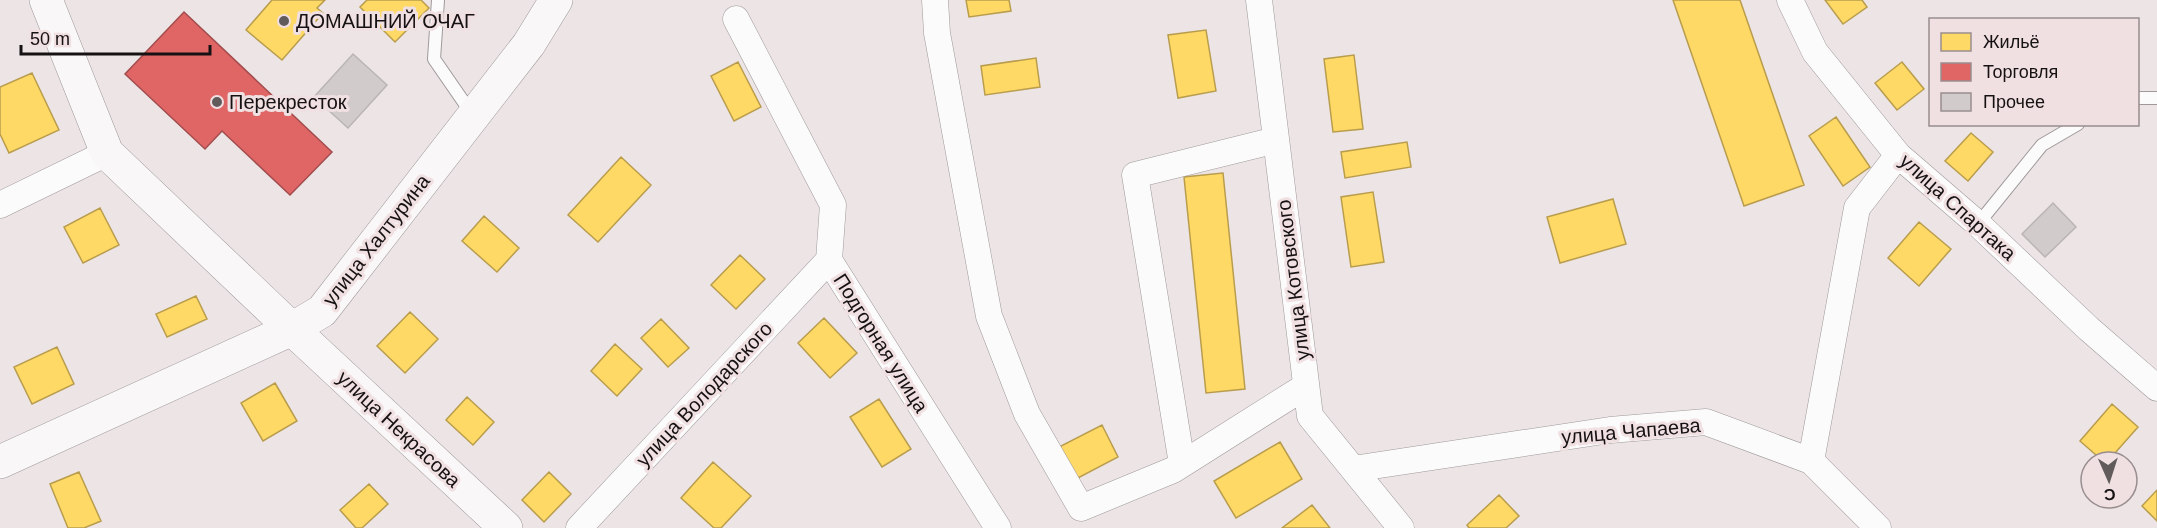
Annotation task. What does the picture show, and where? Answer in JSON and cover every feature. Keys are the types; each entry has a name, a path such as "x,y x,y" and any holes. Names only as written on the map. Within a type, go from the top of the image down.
{"main road":[{"path":"46,0 108,153"},
{"name":"улица Халтурина","path":"0,462 292,329 322,311 529,44 556,0"},
{"name":"улица Некрасова","path":"108,153 292,329 506,528"}],"street":[{"path":"935,0 937,33 989,316 1027,414 1081,508 1173,470 1306,386"},
{"name":"улица Котовского","path":"1259,0 1310,416 1401,528"},
{"name":"улица Спартака","path":"1790,0 1815,51 1898,155 1978,224 2089,329 2157,388"},
{"name":"Подгорная улица","path":"736,19 833,205 829,260 998,528"},
{"path":"1182,464 1135,175 1276,140"},
{"path":"0,205 108,153"},
{"path":"1810,461 1857,208 1898,155"},
{"name":"улица Володарского","path":"579,528 829,260"},
{"name":"улица Чапаева","path":"1353,469 1610,429 1706,422 1810,461 1878,528"}],"lane":[{"path":"438,0 434,59 473,115"},
{"path":"2139,98 2157,99"},
{"path":"1978,224 2042,145 2075,126"}],"building: Жильё":[{"name":"ДОМАШНИЙ ОЧАГ","path":"272,0 325,0 317,8 323,13 282,60 246,30"},
{"name":"ДОМАШНИЙ ОЧАГ","path":"367,0 421,0 429,8 395,42 360,7"},
{"path":"966,0 1009,0 1011,11 969,17"},
{"path":"1673,0 1740,0 1804,185 1744,206"},
{"path":"1825,0 1862,0 1867,7 1843,24"},
{"path":"1206,30 1216,91 1178,98 1168,35"},
{"path":"1354,55 1363,129 1333,132 1324,59"},
{"path":"1036,58 1040,87 985,95 981,66"},
{"path":"738,62 761,107 734,121 711,76"},
{"path":"1902,62 1924,89 1897,110 1875,83"},
{"path":"32,73 59,130 9,153 0,134 0,87"},
{"path":"1836,117 1870,167 1843,186 1809,136"},
{"path":"1971,133 1993,152 1968,181 1945,161"},
{"path":"1407,142 1411,167 1345,178 1341,152"},
{"path":"621,157 651,185 598,242 568,215"},
{"path":"1223,173 1245,389 1206,393 1184,177"},
{"path":"1373,192 1384,262 1351,267 1341,197"},
{"path":"1613,199 1626,244 1560,263 1547,217"},
{"path":"100,208 119,245 83,263 64,227"},
{"path":"484,216 519,248 497,272 462,241"},
{"path":"1919,222 1951,249 1919,286 1888,258"},
{"path":"740,255 765,279 736,309 711,285"},
{"path":"196,296 207,319 167,337 156,314"},
{"path":"410,312 438,339 405,373 377,346"},
{"path":"824,318 857,353 830,378 798,343"},
{"path":"661,319 689,348 668,367 641,338"},
{"path":"615,344 642,369 617,396 591,371"},
{"path":"57,347 74,384 32,404 14,367"},
{"path":"275,383 297,421 263,441 241,403"},
{"path":"467,397 494,422 473,445 446,420"},
{"path":"879,399 911,449 882,467 850,417"},
{"path":"2112,404 2138,427 2118,450 2090,450 2080,441"},
{"path":"1102,425 1118,457 1076,479 1059,447"},
{"path":"1280,442 1302,479 1236,518 1214,481"},
{"path":"713,462 751,496 721,528 714,528 681,498"},
{"path":"79,472 101,521 84,528 68,528 50,484"},
{"path":"549,472 571,494 544,522 522,500"},
{"path":"369,484 388,504 362,528 356,528 340,510"},
{"path":"2157,490 2157,521 2142,506"},
{"path":"1499,495 1519,516 1506,528 1469,528 1467,525"},
{"path":"1312,505 1330,528 1282,528"}],"building: Торговля":[{"name":"Перекресток","path":"184,12 332,152 290,195 222,131 205,149 125,74"}],"building: Прочее":[{"path":"353,54 387,85 348,128 314,97"},
{"path":"2053,203 2076,227 2045,257 2022,234"}],"place":[{"name":"ДОМАШНИЙ ОЧАГ","path":"284,21"},
{"name":"Перекресток","path":"217,102"}]}
